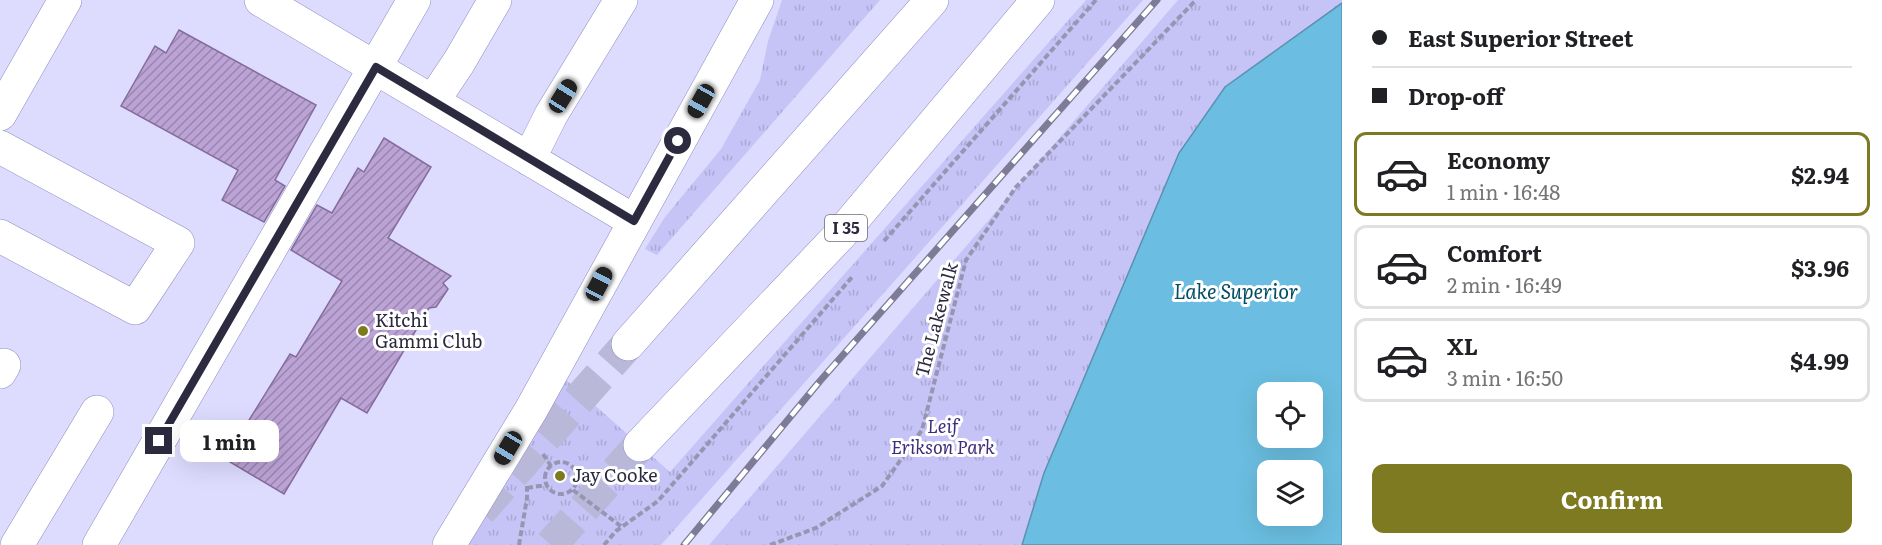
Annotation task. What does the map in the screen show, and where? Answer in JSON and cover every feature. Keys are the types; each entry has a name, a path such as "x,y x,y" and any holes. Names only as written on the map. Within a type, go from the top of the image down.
{"main road":[{"path":"0,114 65,0"},
{"path":"261,0 634,221"},
{"path":"99,545 414,0"},
{"path":"433,101 495,0"},
{"path":"529,159 551,115 621,0"},
{"path":"449,545 531,411 757,0"},
{"path":"628,344 932,0"},
{"name":"I 35","path":"640,445 840,235 1038,0"},
{"path":"0,147 178,243 135,308 0,237"},
{"path":"16,545 97,412"}],"path":[{"name":"The Lakewalk","path":"770,545 816,528 882,486 922,430 966,260 1016,187 1196,0"},
{"path":"561,462 572,465 578,481 573,490 558,495 546,485 545,475 551,466 561,462"},
{"path":"527,488 546,485"},
{"path":"573,490 622,527"}],"green space":[{"path":"782,0 880,0 657,255 645,249 665,217 721,149 760,80 768,41"},
{"path":"1086,0 1143,0 661,545 467,545 563,377 670,472"},
{"name":"Leif Erikson Park","path":"1178,0 1342,0 1342,3 1225,87 1044,473 1022,545 709,545"}],"water":[{"name":"Lake Superior","path":"1342,3 1342,545 1022,545 1044,473 1179,153 1225,87"}],"building":[{"path":"179,30 316,105 275,180 285,186 264,222 222,200 238,170 121,106 155,46 166,53"},
{"name":"Kitchi Gammi Club","path":"384,138 431,167 388,238 451,276 443,283 448,289 436,307 429,308 367,413 341,398 284,494 225,459 290,354 296,357 342,281 291,250 317,205 332,213 358,168 364,172"}],"tunnel":[{"path":"480,511 628,344"},
{"path":"551,545 640,445"}],"railway":[{"path":"684,545 820,381 1157,0"}],"place":[{"name":"Kitchi Gammi Club","path":"363,331"},
{"name":"Jay Cooke","path":"560,476"}],"route":[{"path":"159,441 376,67 634,221 678,141"}]}
